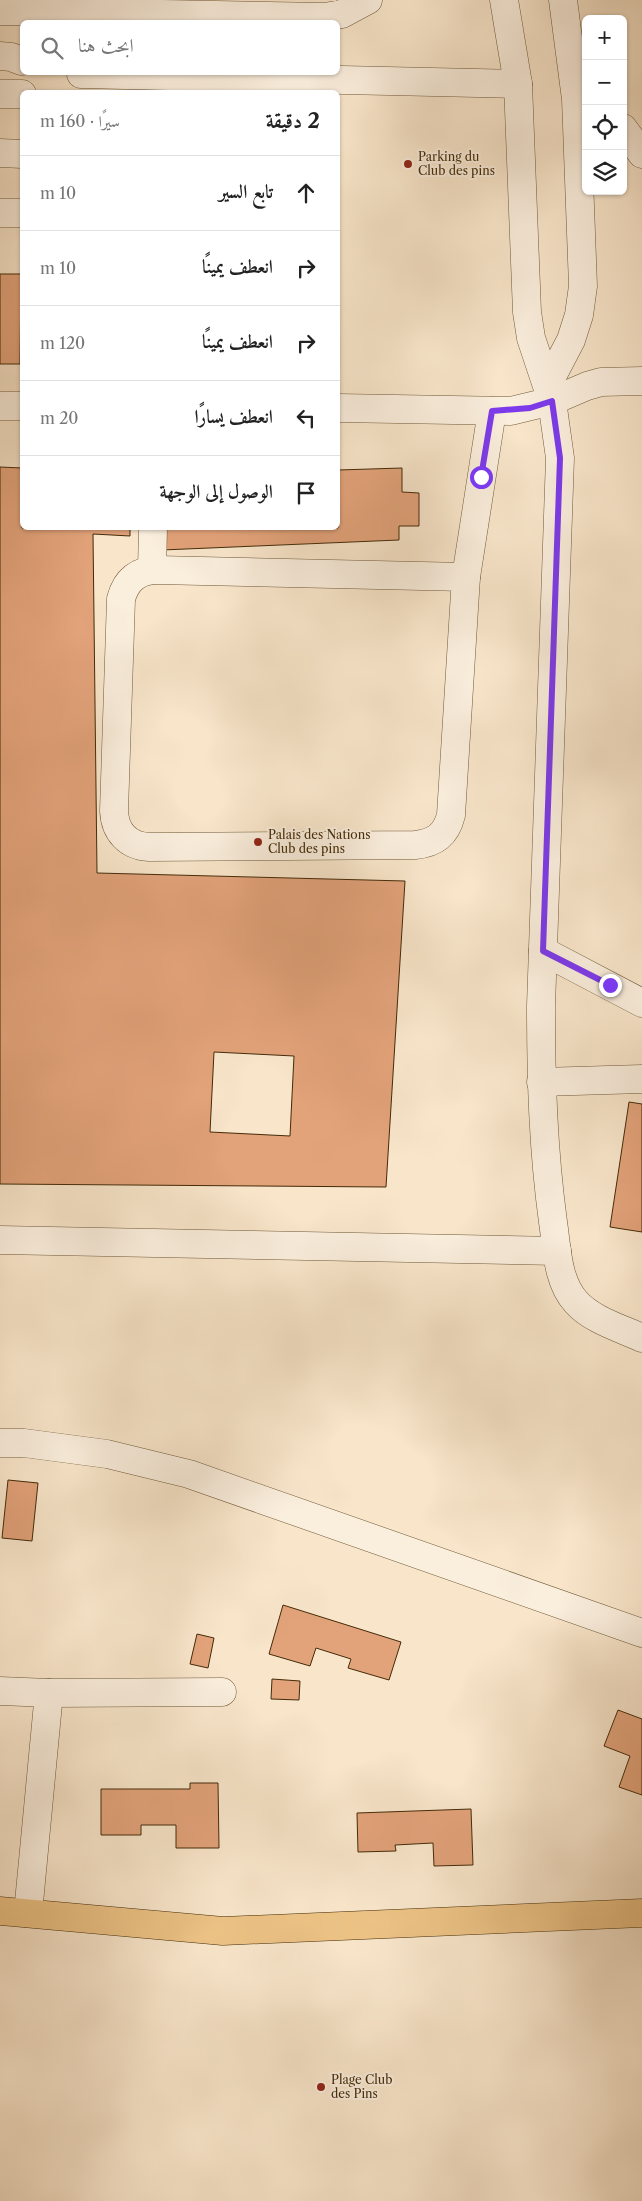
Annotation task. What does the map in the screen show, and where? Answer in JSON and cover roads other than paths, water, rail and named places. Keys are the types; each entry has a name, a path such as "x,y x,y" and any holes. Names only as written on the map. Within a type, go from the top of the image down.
{"main road":[{"path":"0,1911 223,1931 642,1913"}],"street":[{"path":"0,11 325,17 342,14 368,0"},
{"path":"504,0 518,84 527,312 532,338 550,393 560,458 543,951 541,1082 545,1159 557,1251 566,1285 575,1301 588,1313 642,1338"},
{"path":"550,393 572,340 579,316 583,286 576,99 563,0"},
{"path":"568,34 584,60"},
{"path":"0,56 12,56 20,60"},
{"path":"30,75 31,90"},
{"path":"125,75 518,84"},
{"path":"0,94 20,94"},
{"path":"627,133 642,154"},
{"path":"0,153 20,154"},
{"path":"0,213 20,213"},
{"path":"340,408 492,411 530,408 550,393 601,382 642,381"},
{"path":"0,406 20,406"},
{"path":"466,577 152,570 135,576 123,590 121,600 114,820 123,837 140,846 414,845 434,840 443,834 449,825 451,815 466,577 492,411"},
{"path":"152,570 153,530"},
{"path":"543,951 642,1003"},
{"path":"541,1082 642,1079"},
{"path":"0,1240 557,1251"},
{"path":"0,1442 24,1443 107,1454 189,1474 642,1633"},
{"path":"0,1691 49,1694 222,1692"},
{"path":"28,1913 49,1694"}],"place":[{"name":"Parking du Club des pins","path":"408,164"},
{"name":"Palais des Nations Club des pins","path":"258,842"},
{"name":"Plage Club des Pins","path":"321,2087"}]}
